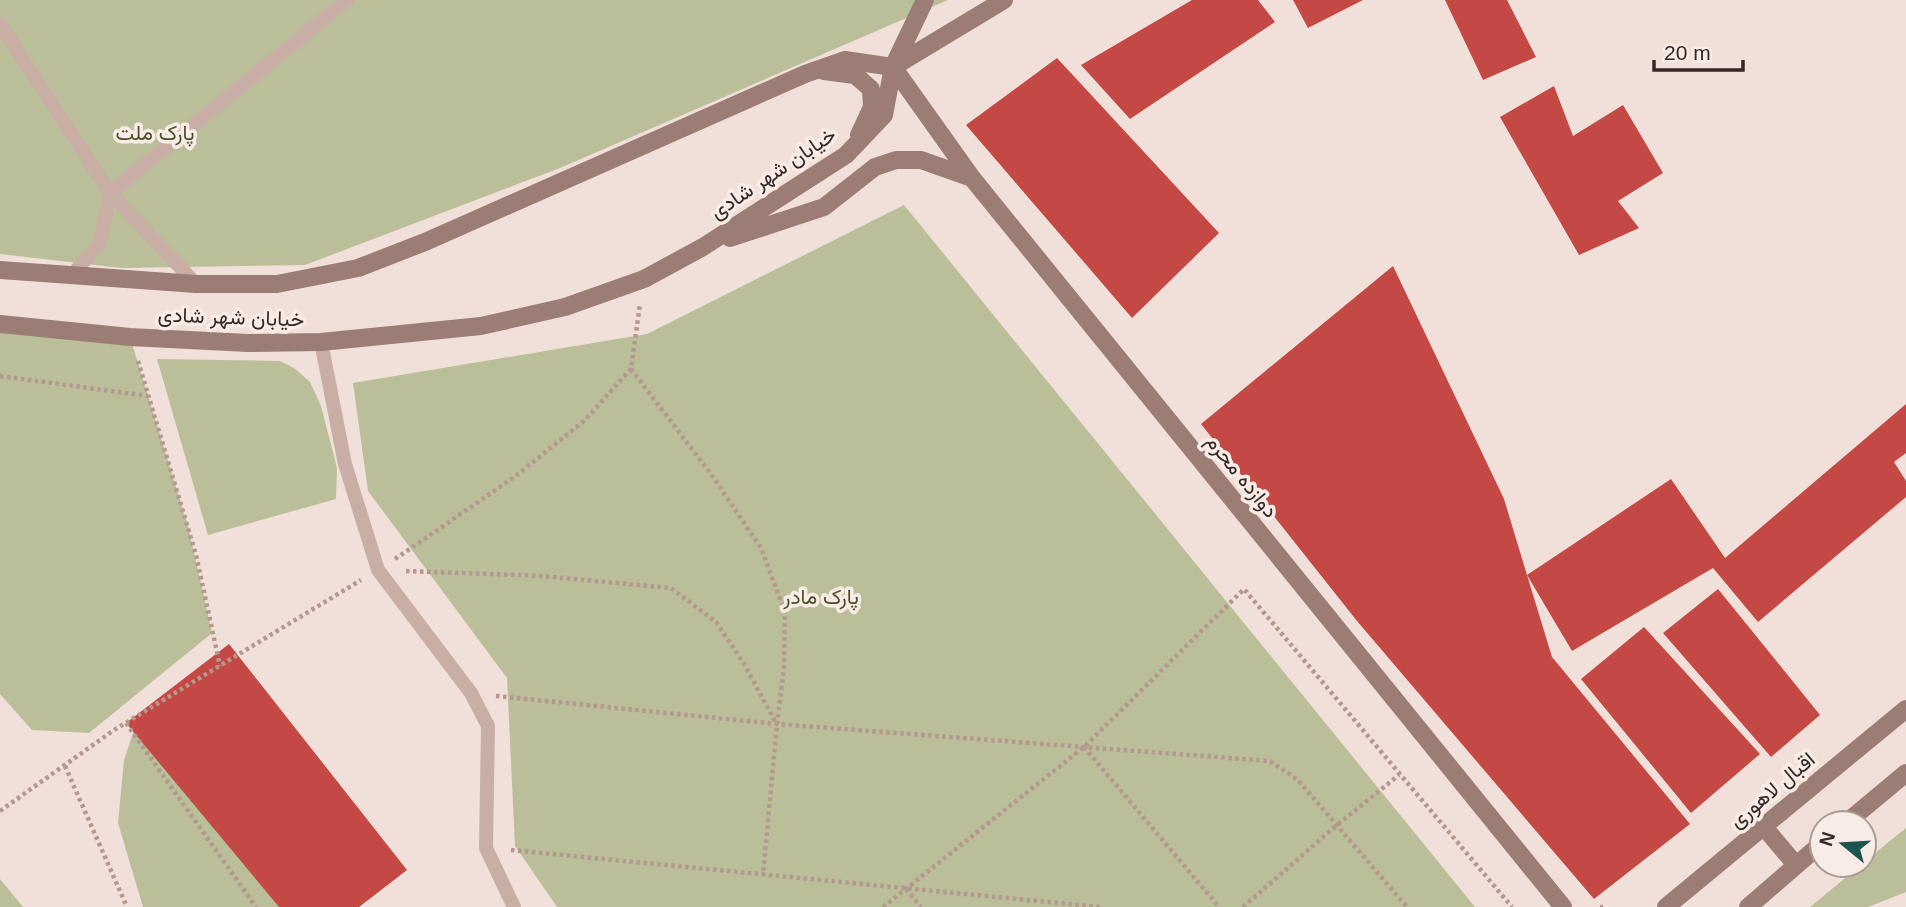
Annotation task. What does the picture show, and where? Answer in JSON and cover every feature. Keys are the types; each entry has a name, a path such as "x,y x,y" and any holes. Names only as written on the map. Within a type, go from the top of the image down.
{"main road":[{"path":"893,67 925,0"},
{"path":"893,67 1004,0"},
{"name":"خیابان شهر شادی","path":"0,270 196,284 277,284 358,268 425,242 804,74 845,60 893,67 884,114 846,155 703,247 644,279 565,307 481,326 321,342 248,343 130,337 0,324"},
{"name":"دوازده محرم","path":"893,67 972,178 1563,907"},
{"path":"804,74 828,70 855,75 871,89 872,107 846,155"},
{"path":"703,247 824,206 875,167 896,160 921,160 972,178"},
{"name":"اقبال لاهوری","path":"1667,907 1906,709"},
{"path":"1863,809 1906,773"},
{"path":"1764,827 1796,864"},
{"path":"1748,907 1808,854"}],"lane":[{"path":"71,276 100,243 110,193 347,0"},
{"path":"0,24 110,193 196,284"},
{"path":"321,342 345,464 378,570 471,693 488,726 486,848 514,907"}],"path":[{"path":"130,337 196,555 220,666"},
{"path":"631,369 711,474 761,548 785,612 784,668 762,874"},
{"path":"0,376 148,396"},
{"path":"378,570 542,576 671,588 716,622 743,662 777,724"},
{"path":"883,907 1084,747 1244,589 1512,907"},
{"path":"471,693 777,724 1270,761 1298,780 1407,907"},
{"path":"126,723 256,907"},
{"path":"1084,747 1219,907"},
{"path":"0,811 65,766 127,907"},
{"path":"1243,907 1399,775"},
{"path":"486,848 1100,907"},
{"path":"906,888 922,907"}],"green space":[{"name":"پارک ملت","path":"0,0 948,0 560,168 305,265 121,268 0,254"},
{"name":"پارک مادر","path":"904,205 1475,907 557,907 515,846 507,678 368,491 353,383 647,334"},
{"path":"0,326 130,337 188,526 212,633 89,733 32,730 0,694"},
{"path":"157,359 280,361 294,368 310,382 321,406 337,468 336,499 208,535"},
{"path":"139,715 293,907 143,907 118,823 124,760"},
{"path":"1906,828 1906,892 1868,907 1810,907 1844,879 1878,879 1878,851"},
{"path":"0,879 23,907 0,907"}],"building":[{"path":"1192,0 1258,0 1275,22 1130,119 1081,65"},
{"path":"1293,0 1363,0 1308,28"},
{"path":"1445,0 1507,0 1536,57 1483,80"},
{"path":"1057,58 1219,233 1132,318 966,125"},
{"path":"1554,86 1573,136 1623,105 1663,173 1618,201 1639,228 1579,255 1500,117"},
{"path":"1393,266 1504,499 1552,657 1690,824 1594,899 1357,621 1201,424"},
{"path":"1906,404 1906,453 1894,462 1906,481 1906,497 1758,622 1713,568 1572,651 1527,575 1671,479 1725,558"},
{"path":"1718,589 1820,715 1771,757 1663,633"},
{"path":"1644,627 1760,754 1691,813 1581,679"},
{"path":"229,644 407,870 359,907 279,907 126,723"}]}
